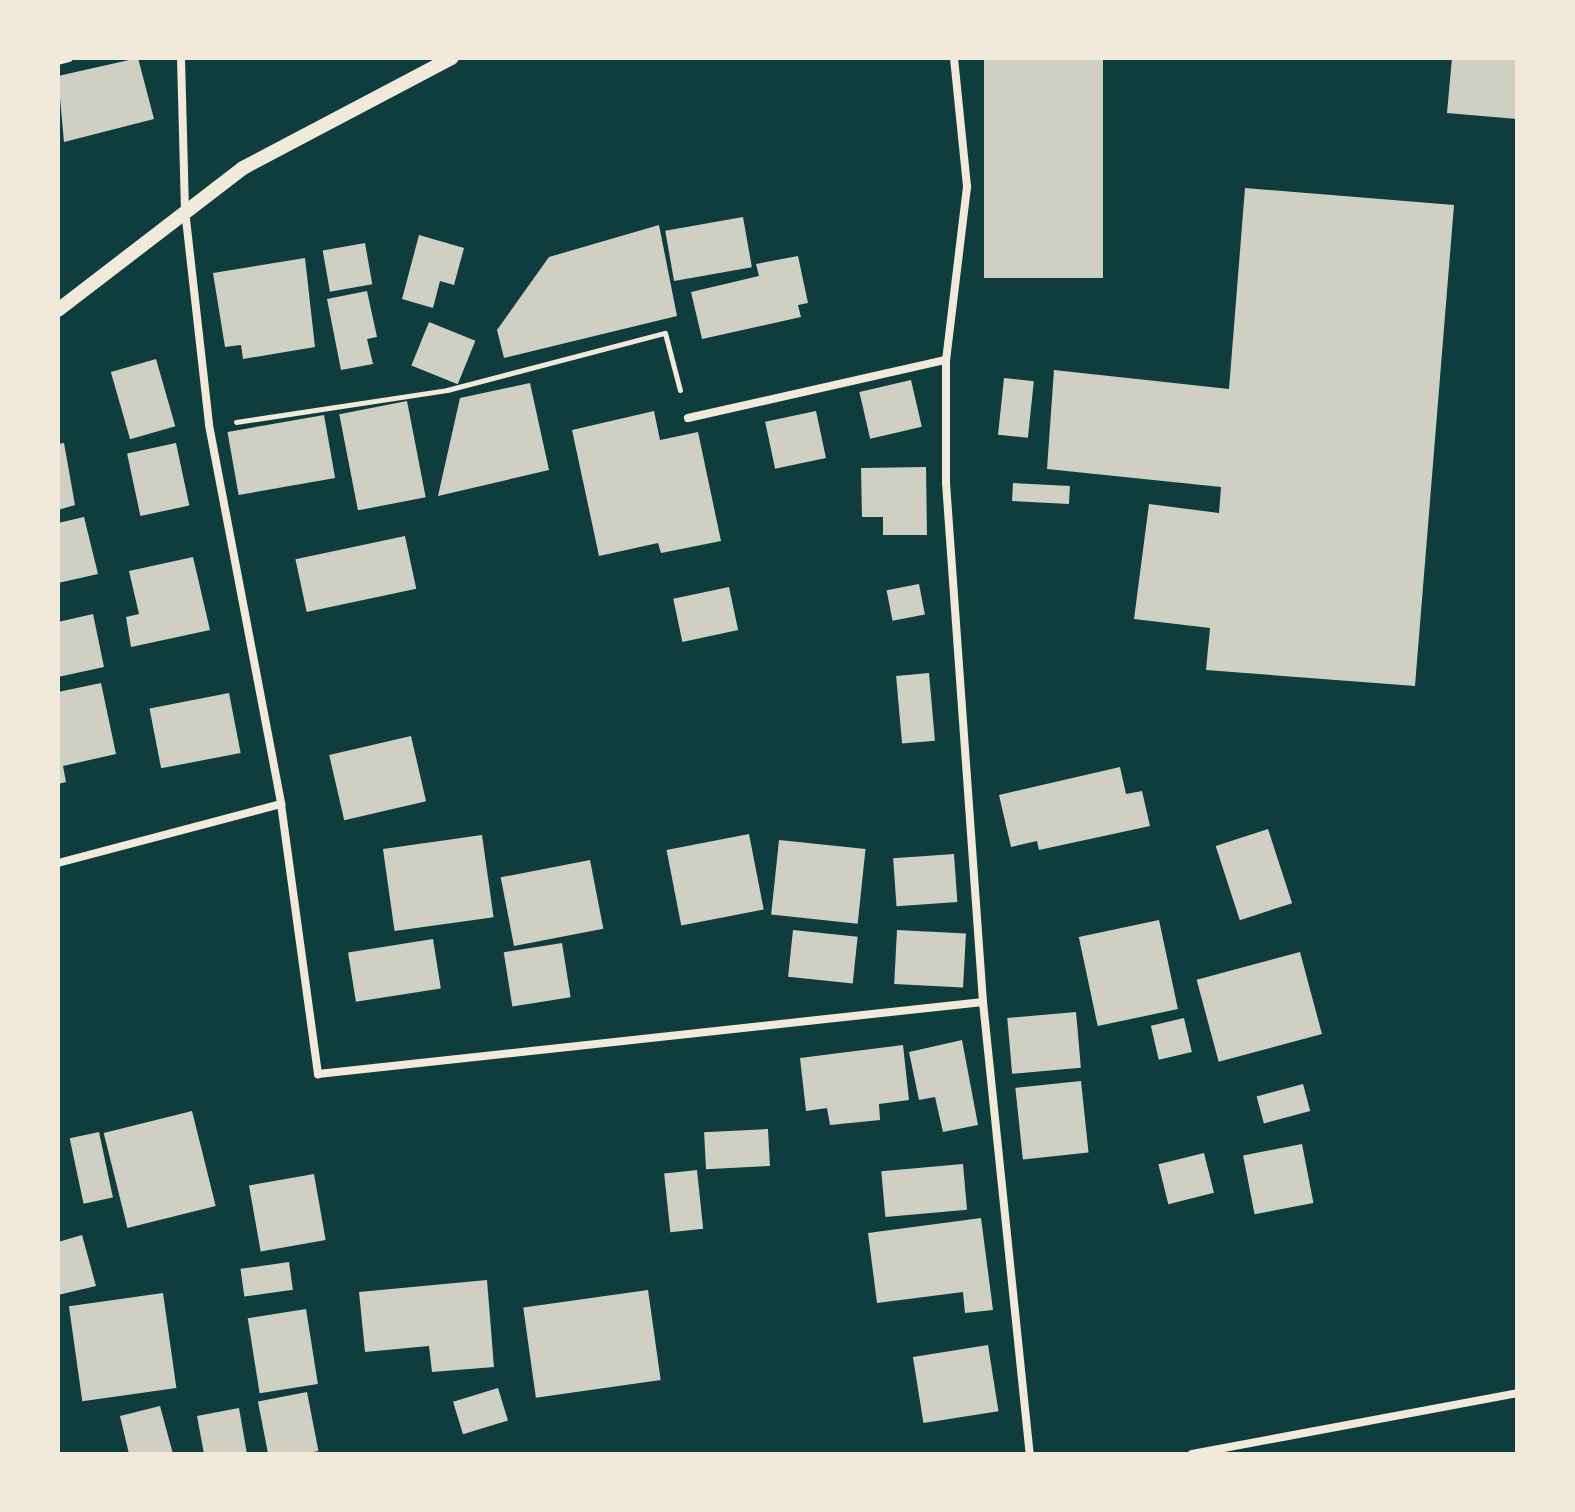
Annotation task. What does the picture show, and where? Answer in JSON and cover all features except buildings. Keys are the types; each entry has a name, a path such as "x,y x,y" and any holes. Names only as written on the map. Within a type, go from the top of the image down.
{"street":[{"path":"58,61 69,58"},
{"path":"181,58 185,210 209,425 281,804 318,1074 983,1002"},
{"path":"58,310 185,210 336,114 452,58"},
{"path":"954,58 967,187 946,360 946,483 983,1002 1030,1454"},
{"path":"688,418 946,360"},
{"path":"58,863 281,804"},
{"path":"1192,1454 1517,1393"}],"path":[{"path":"209,425 447,390 665,333 688,418"}]}
